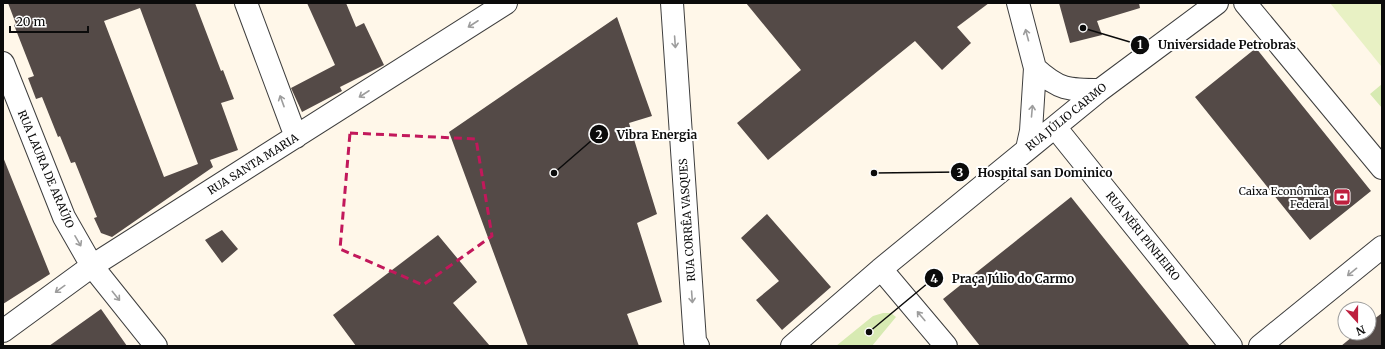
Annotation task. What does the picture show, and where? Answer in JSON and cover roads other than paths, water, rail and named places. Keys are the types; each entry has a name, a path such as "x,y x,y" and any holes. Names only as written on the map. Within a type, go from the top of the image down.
{"street":[{"path":"246,3 296,137"},
{"name":"RUA SANTA MARIA","path":"3,331 92,266 506,3"},
{"name":"RUA CORRÊA VASQUES","path":"672,3 696,344"},
{"path":"1018,3 1035,68 1031,131 1027,149"},
{"name":"RUA JÚLIO CARMO","path":"792,346 881,269 1100,90 1217,3"},
{"path":"1245,3 1382,168"},
{"name":"RUA LAURA DE ARAÚJO","path":"3,64 64,217 92,266 156,346"},
{"path":"1035,68 1056,85 1067,88 1100,90"},
{"name":"RUA NÉRI PINHEIRO","path":"1055,127 1231,346"},
{"path":"1260,346 1382,247"},
{"path":"881,269 946,346"}],"place":[{"name":"Universidade Petrobras","path":"1083,28"},
{"name":"Vibra Energia","path":"554,173"},
{"name":"Hospital san Dominico","path":"874,173"},
{"name":"Caixa Econômica Federal","path":"1342,197"},
{"name":"Praça Júlio do Carmo","path":"869,332"}]}
